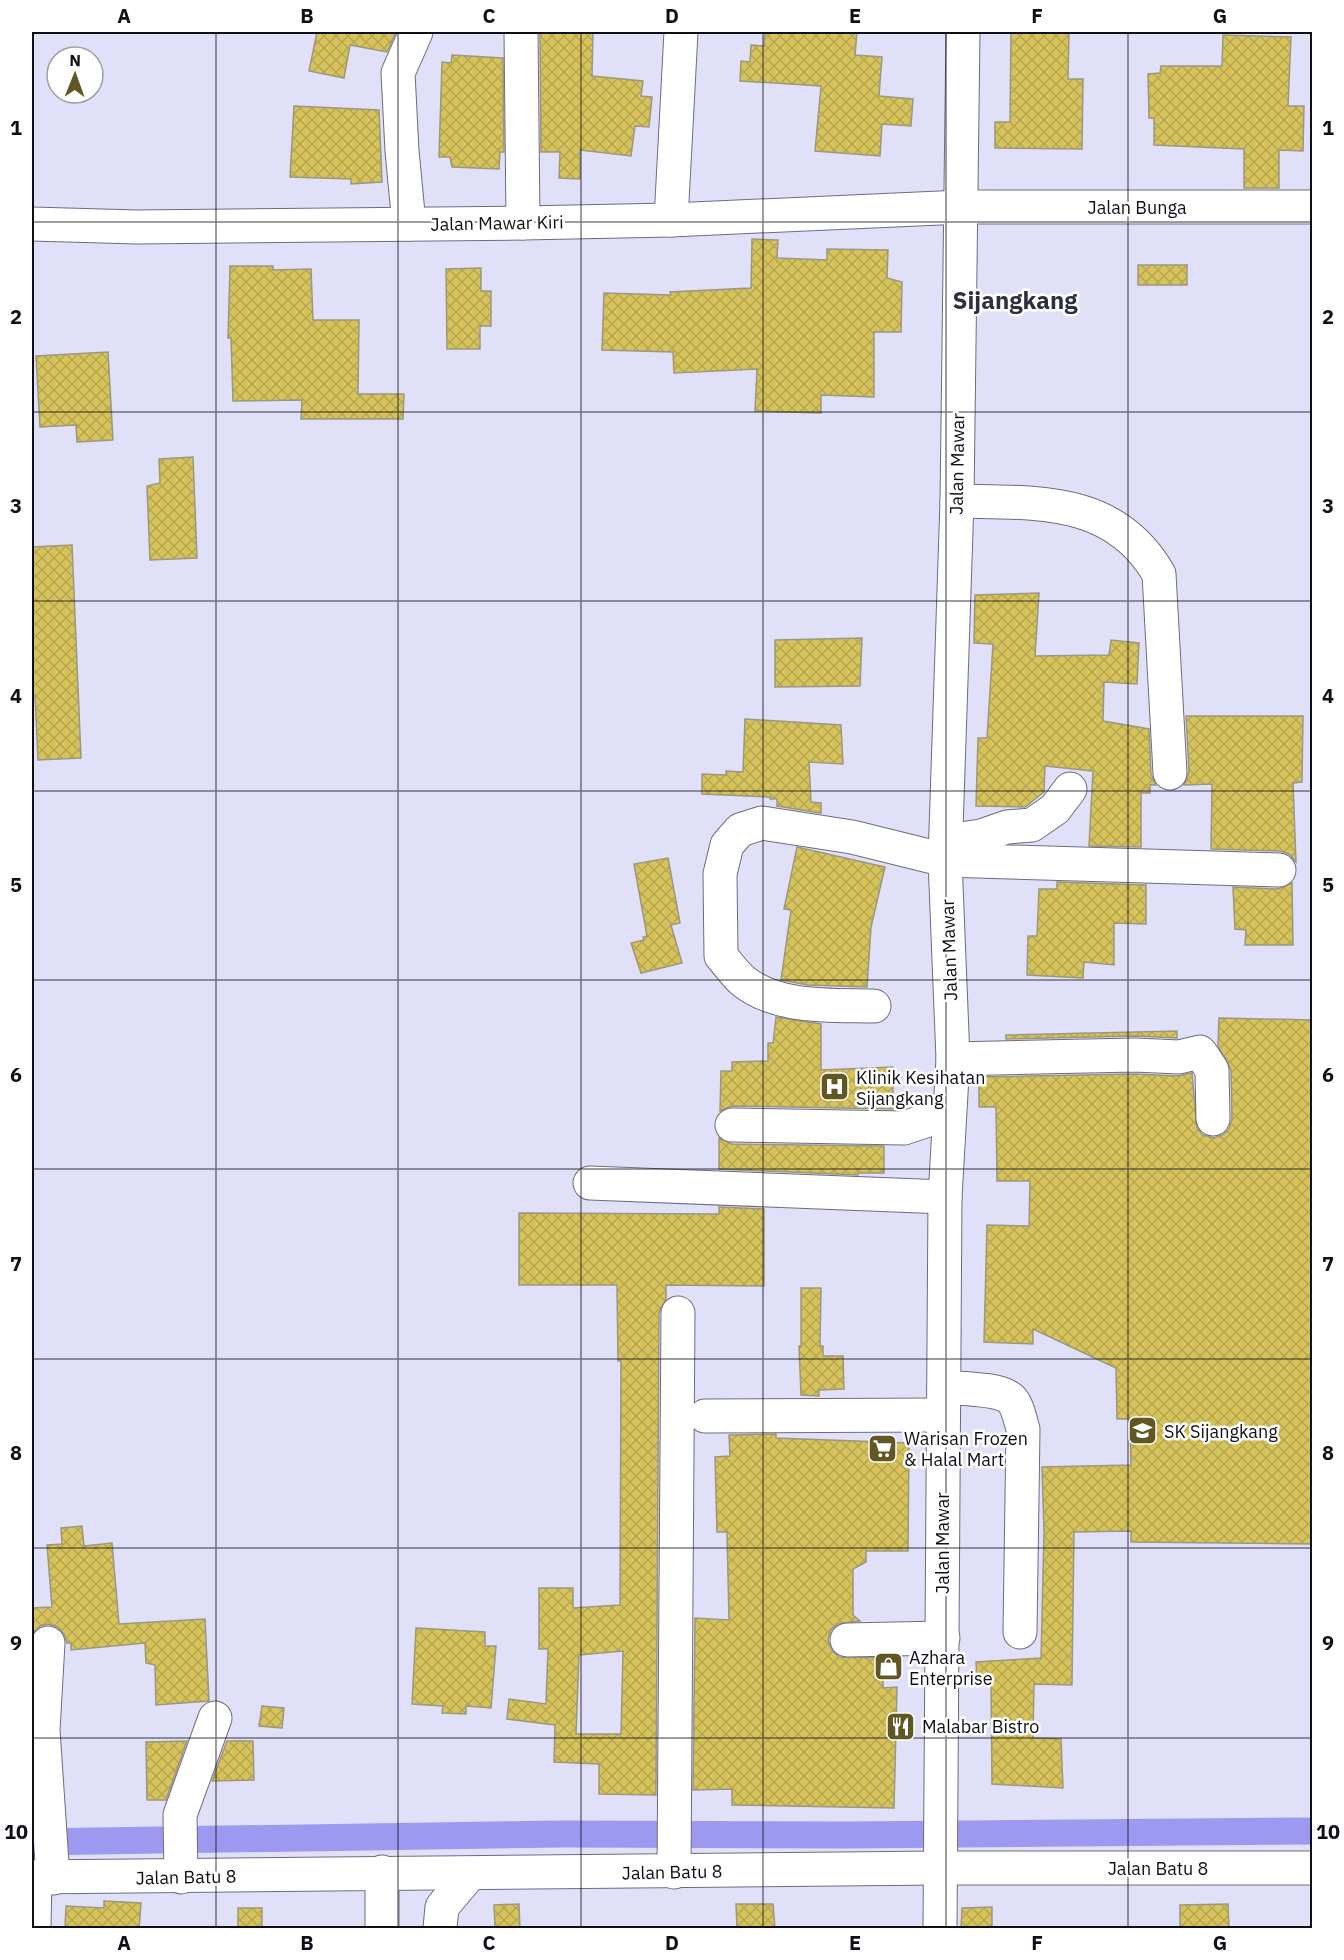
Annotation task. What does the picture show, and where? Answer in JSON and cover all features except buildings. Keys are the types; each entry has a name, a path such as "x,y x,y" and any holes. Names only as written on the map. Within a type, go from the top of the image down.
{"street":[{"path":"409,224 398,73 416,32"},
{"path":"521,32 523,223"},
{"path":"671,220 681,32"},
{"name":"Jalan Mawar","path":"940,1929 945,1197 953,1059 946,851 957,501 963,32"},
{"name":"Jalan Mawar Kiri","path":"32,224 137,227 523,223 671,220 962,207"},
{"name":"Jalan Bunga","path":"962,207 1312,207"},
{"path":"957,501 1049,503 1086,512 1116,527 1146,551 1159,574 1170,772"},
{"path":"946,851 1006,827 1032,825 1055,810 1070,789"},
{"path":"874,1006 817,1005 771,996 743,981 721,956 720,874 727,845 740,830 762,823 946,851 1279,870"},
{"path":"953,1059 1135,1055 1179,1057 1200,1052 1212,1070 1213,1119"},
{"path":"732,1125 904,1128 949,1113"},
{"path":"590,1183 945,1197"},
{"path":"674,1872 678,1313"},
{"path":"705,1416 943,1401 994,1392 1010,1398 1017,1409 1023,1429 1020,1632"},
{"path":"847,1640 943,1638"},
{"path":"34,1929 44,1864 37,1731 48,1643"},
{"path":"181,1852 180,1815 215,1718"},
{"name":"Jalan Batu 8","path":"44,1864 181,1852 382,1872 469,1875 674,1872 941,1860 1312,1868"},
{"path":"382,1872 382,1929"},
{"path":"440,1929 442,1907 469,1875"}],"waterway":[{"path":"32,1842 562,1834 850,1835 1312,1831"}],"place":[{"name":"Klinik Kesihatan Sijangkang","path":"835,1087"},
{"name":"SK Sijangkang","path":"1143,1431"},
{"name":"Warisan Frozen & Halal Mart","path":"883,1448"},
{"name":"Azhara Enterprise","path":"888,1667"},
{"name":"Malabar Bistro","path":"901,1726"}],"district":[{"name":"Sijangkang","path":"1015,300"}]}
